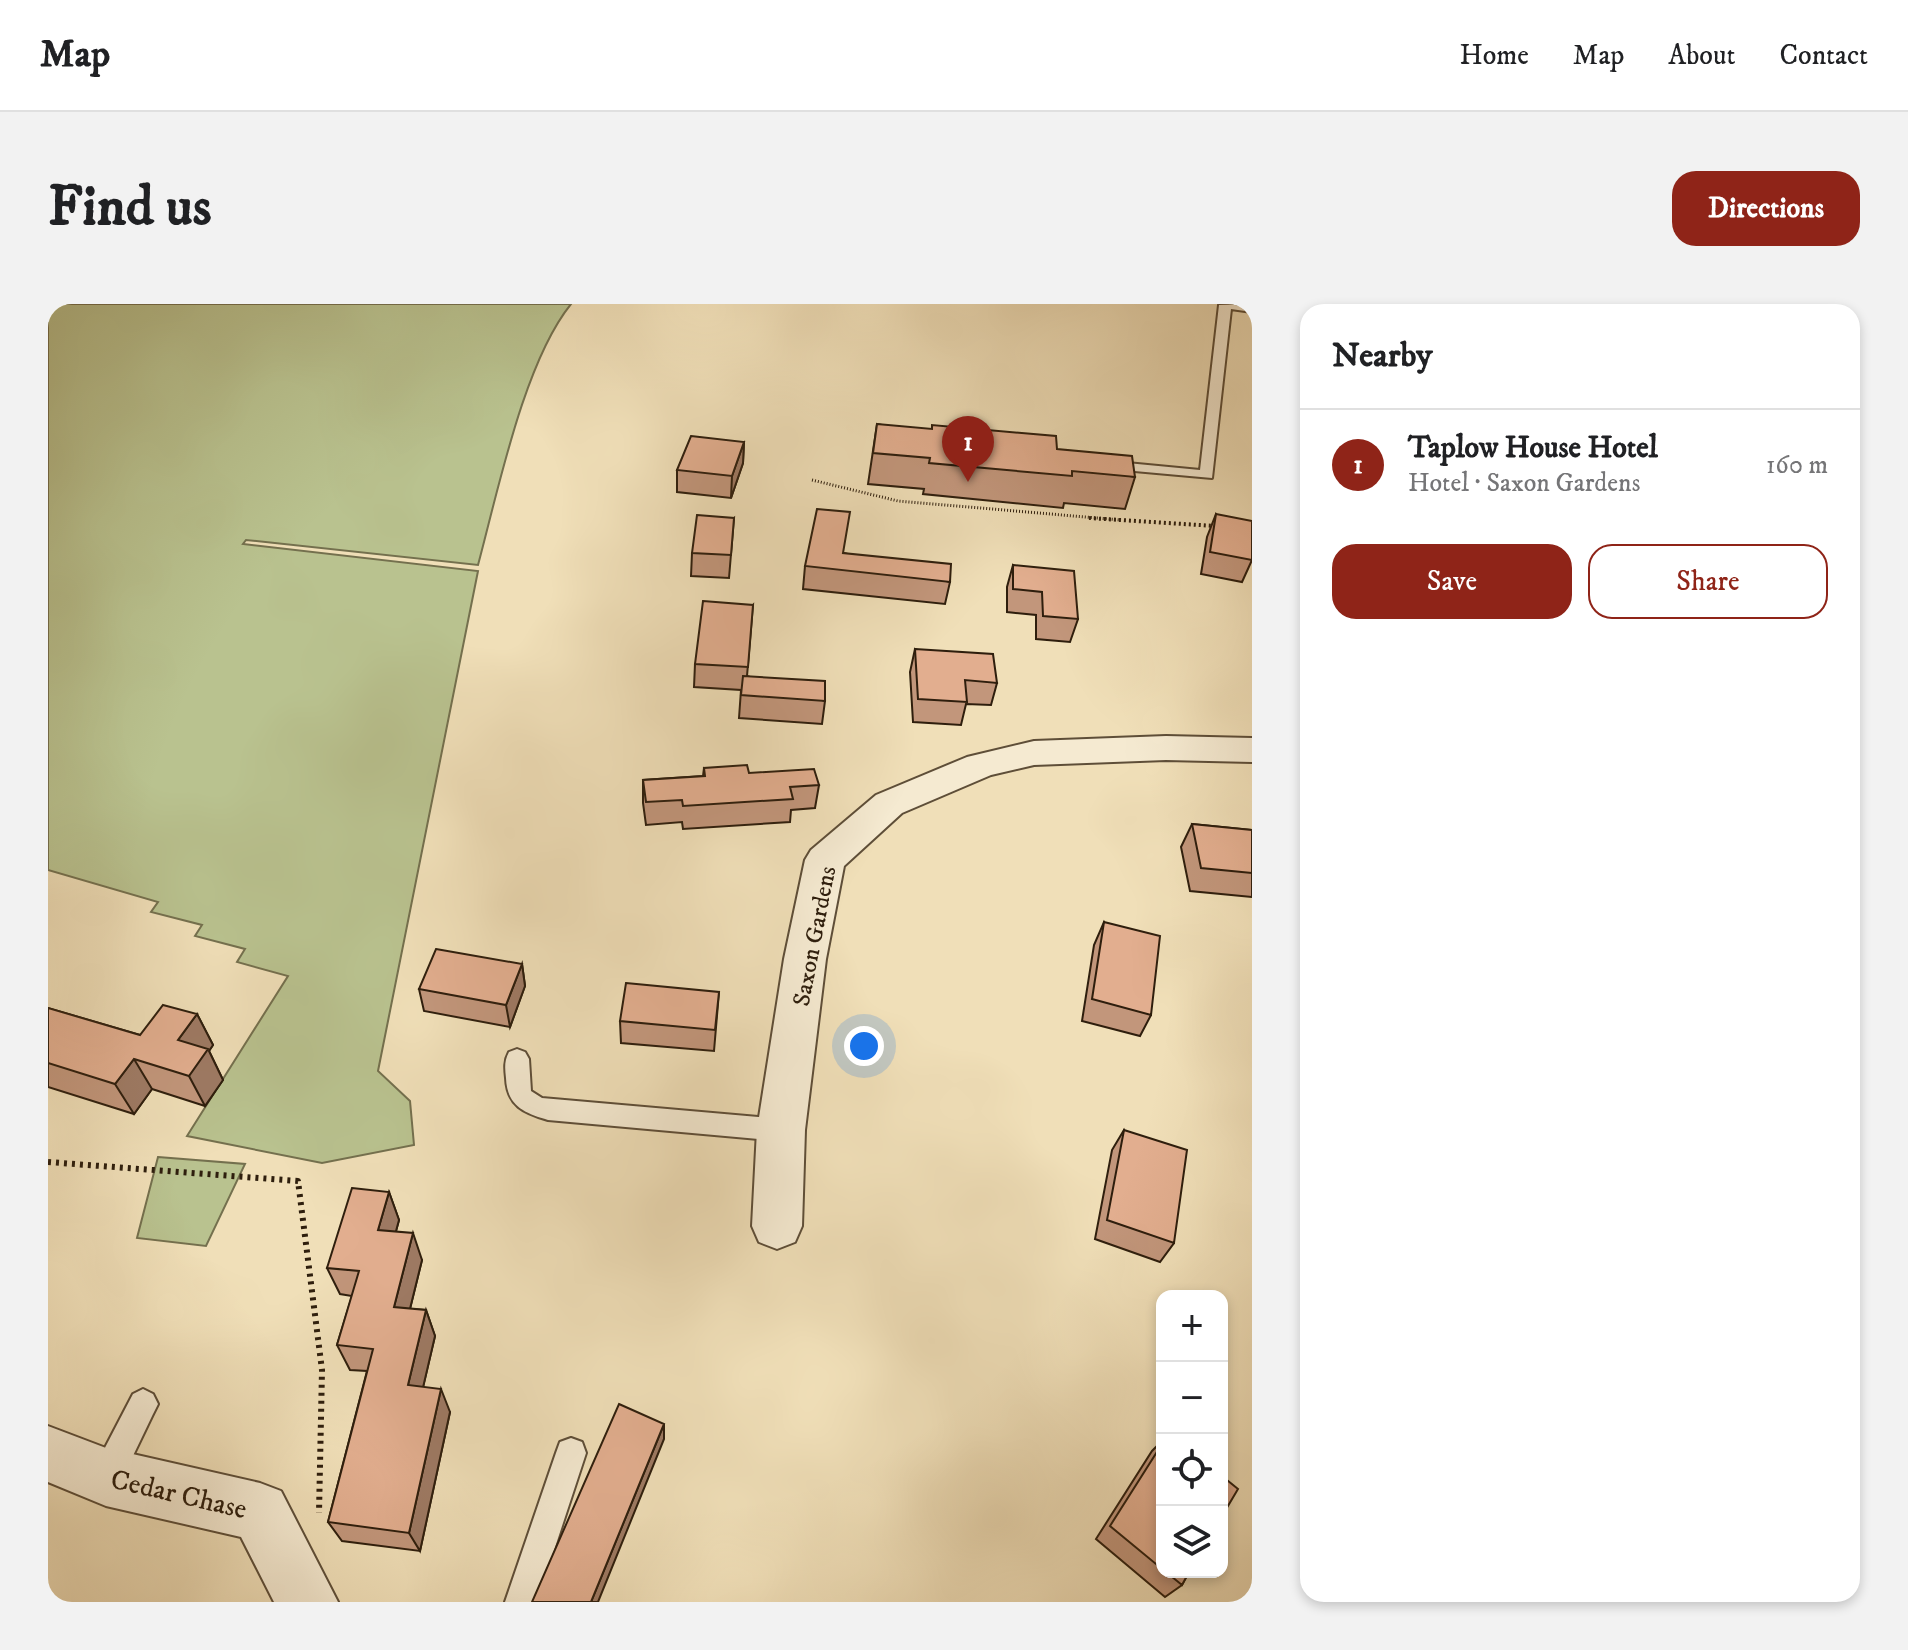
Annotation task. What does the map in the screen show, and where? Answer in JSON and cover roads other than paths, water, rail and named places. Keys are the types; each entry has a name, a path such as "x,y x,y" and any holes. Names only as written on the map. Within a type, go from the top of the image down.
{"street":[{"name":"Saxon Gardens","path":"777,1226 781,1130 805,959 825,860 889,804 980,766 1034,753 1166,748 1252,750"},
{"name":"Cedar Chase","path":"48,1454 106,1477 260,1512 307,1602"}],"lane":[{"path":"1085,463 1207,475 1225,305 1252,308"},
{"path":"517,1059 519,1094 528,1105 538,1108 781,1130"},
{"path":"106,1477 143,1404"},
{"path":"521,1602 571,1453"}],"place":[{"name":"Taplow House Hotel","path":"968,482"}]}
